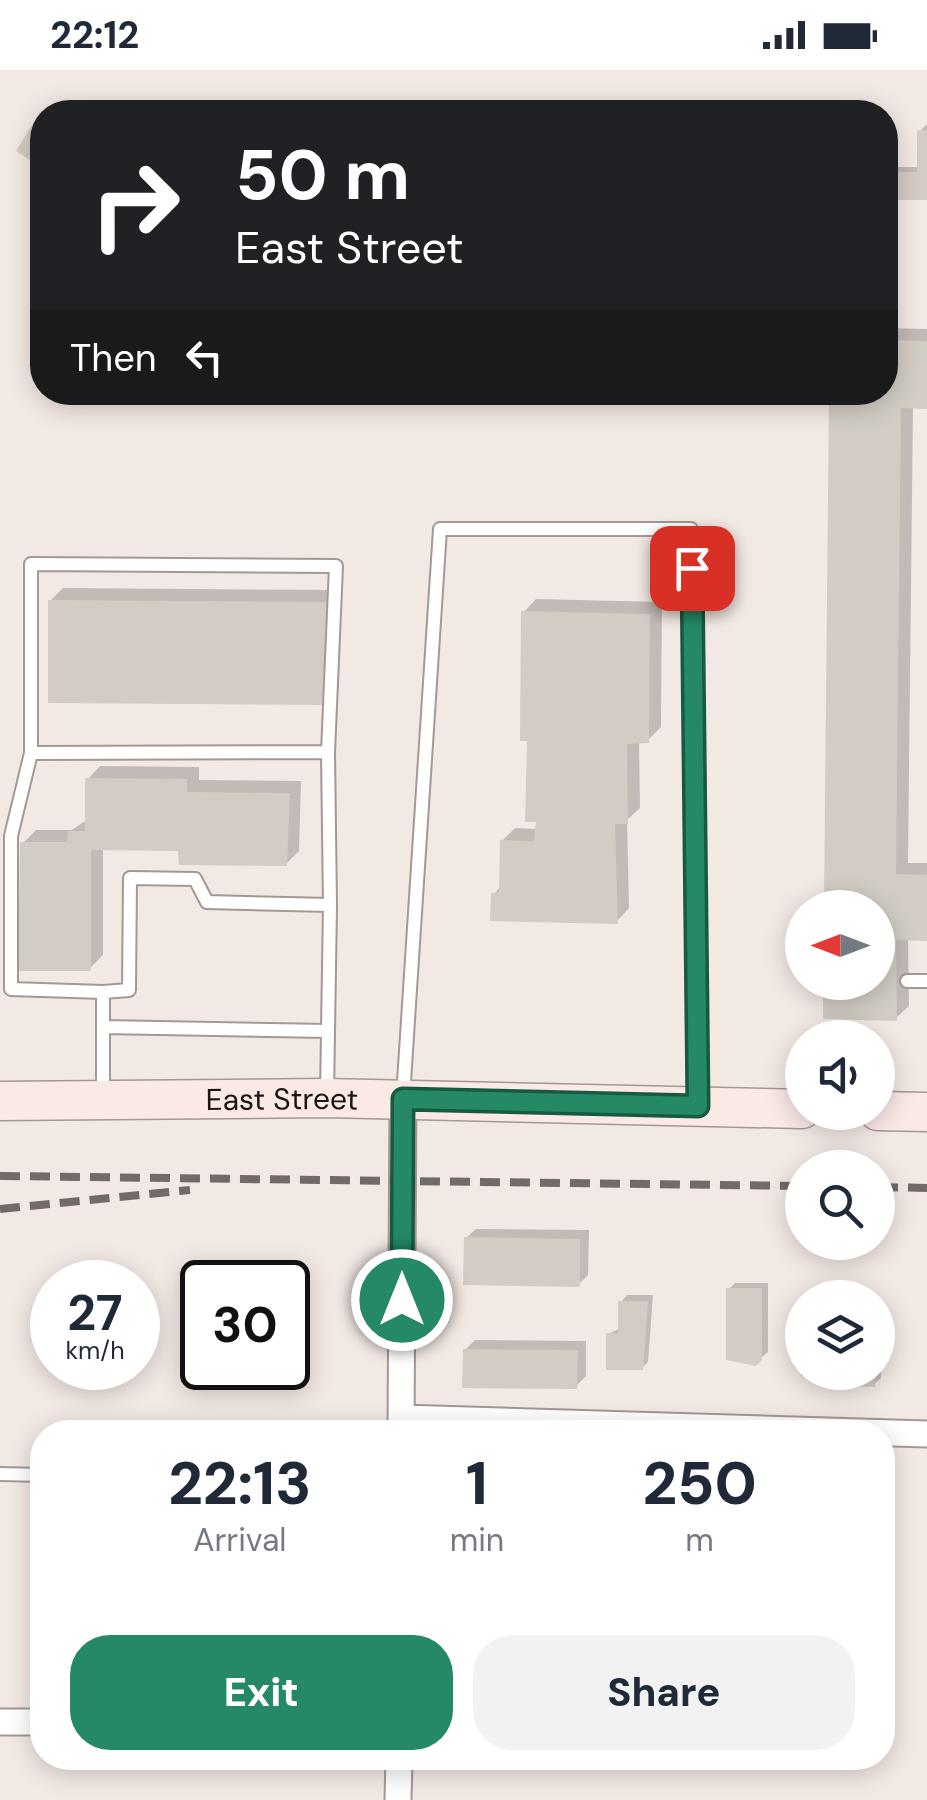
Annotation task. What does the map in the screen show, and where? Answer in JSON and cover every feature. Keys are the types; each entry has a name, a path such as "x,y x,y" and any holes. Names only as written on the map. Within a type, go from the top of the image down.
{"main road":[{"name":"East Street","path":"0,1101 327,1098 785,1109"},
{"path":"895,1111 927,1112"}],"street":[{"path":"401,1420 403,1099"},
{"path":"895,1434 927,1434"},
{"path":"0,1722 30,1722"},
{"path":"398,1770 398,1800"}],"lane":[{"path":"403,1099 440,529 691,529 698,1106"},
{"path":"327,1098 330,905 328,752 336,566 31,564 31,754 11,836 11,990 129,990 130,878 194,879 206,902 330,905"},
{"path":"31,754 328,752"},
{"path":"908,981 927,981"},
{"path":"103,992 103,1101"},
{"path":"103,1027 328,1031"},
{"path":"0,1474 30,1475"}],"building":[{"path":"30,128 30,160 16,151"},
{"path":"917,130 927,130 927,200 898,200 898,172 917,172"},
{"path":"898,340 927,341 927,409 901,408 896,874 927,875 927,941 896,940 897,1021 823,1019 823,1000 895,1000 895,890 824,890 829,405 898,405"},
{"path":"48,600 328,602 327,705 48,703"},
{"path":"521,611 650,614 649,743 627,744 628,824 615,824 618,924 490,921 491,893 499,892 500,840 534,841 536,822 525,822 527,741 520,741"},
{"path":"85,778 187,779 187,792 290,793 287,866 179,865 178,851 91,850 91,971 18,971 20,842 67,842 68,831 85,831"},
{"path":"464,1237 580,1239 580,1287 463,1285"},
{"path":"726,1288 762,1288 762,1360 756,1366 726,1360"},
{"path":"618,1301 648,1301 643,1370 606,1370 606,1333 618,1333"},
{"path":"463,1349 578,1350 577,1389 462,1388"}],"railway":[{"path":"0,1176 785,1186"},
{"path":"895,1187 927,1188"},
{"path":"0,1209 190,1190"}],"route":[{"path":"402,1300 403,1099 698,1106 692,568"}]}
